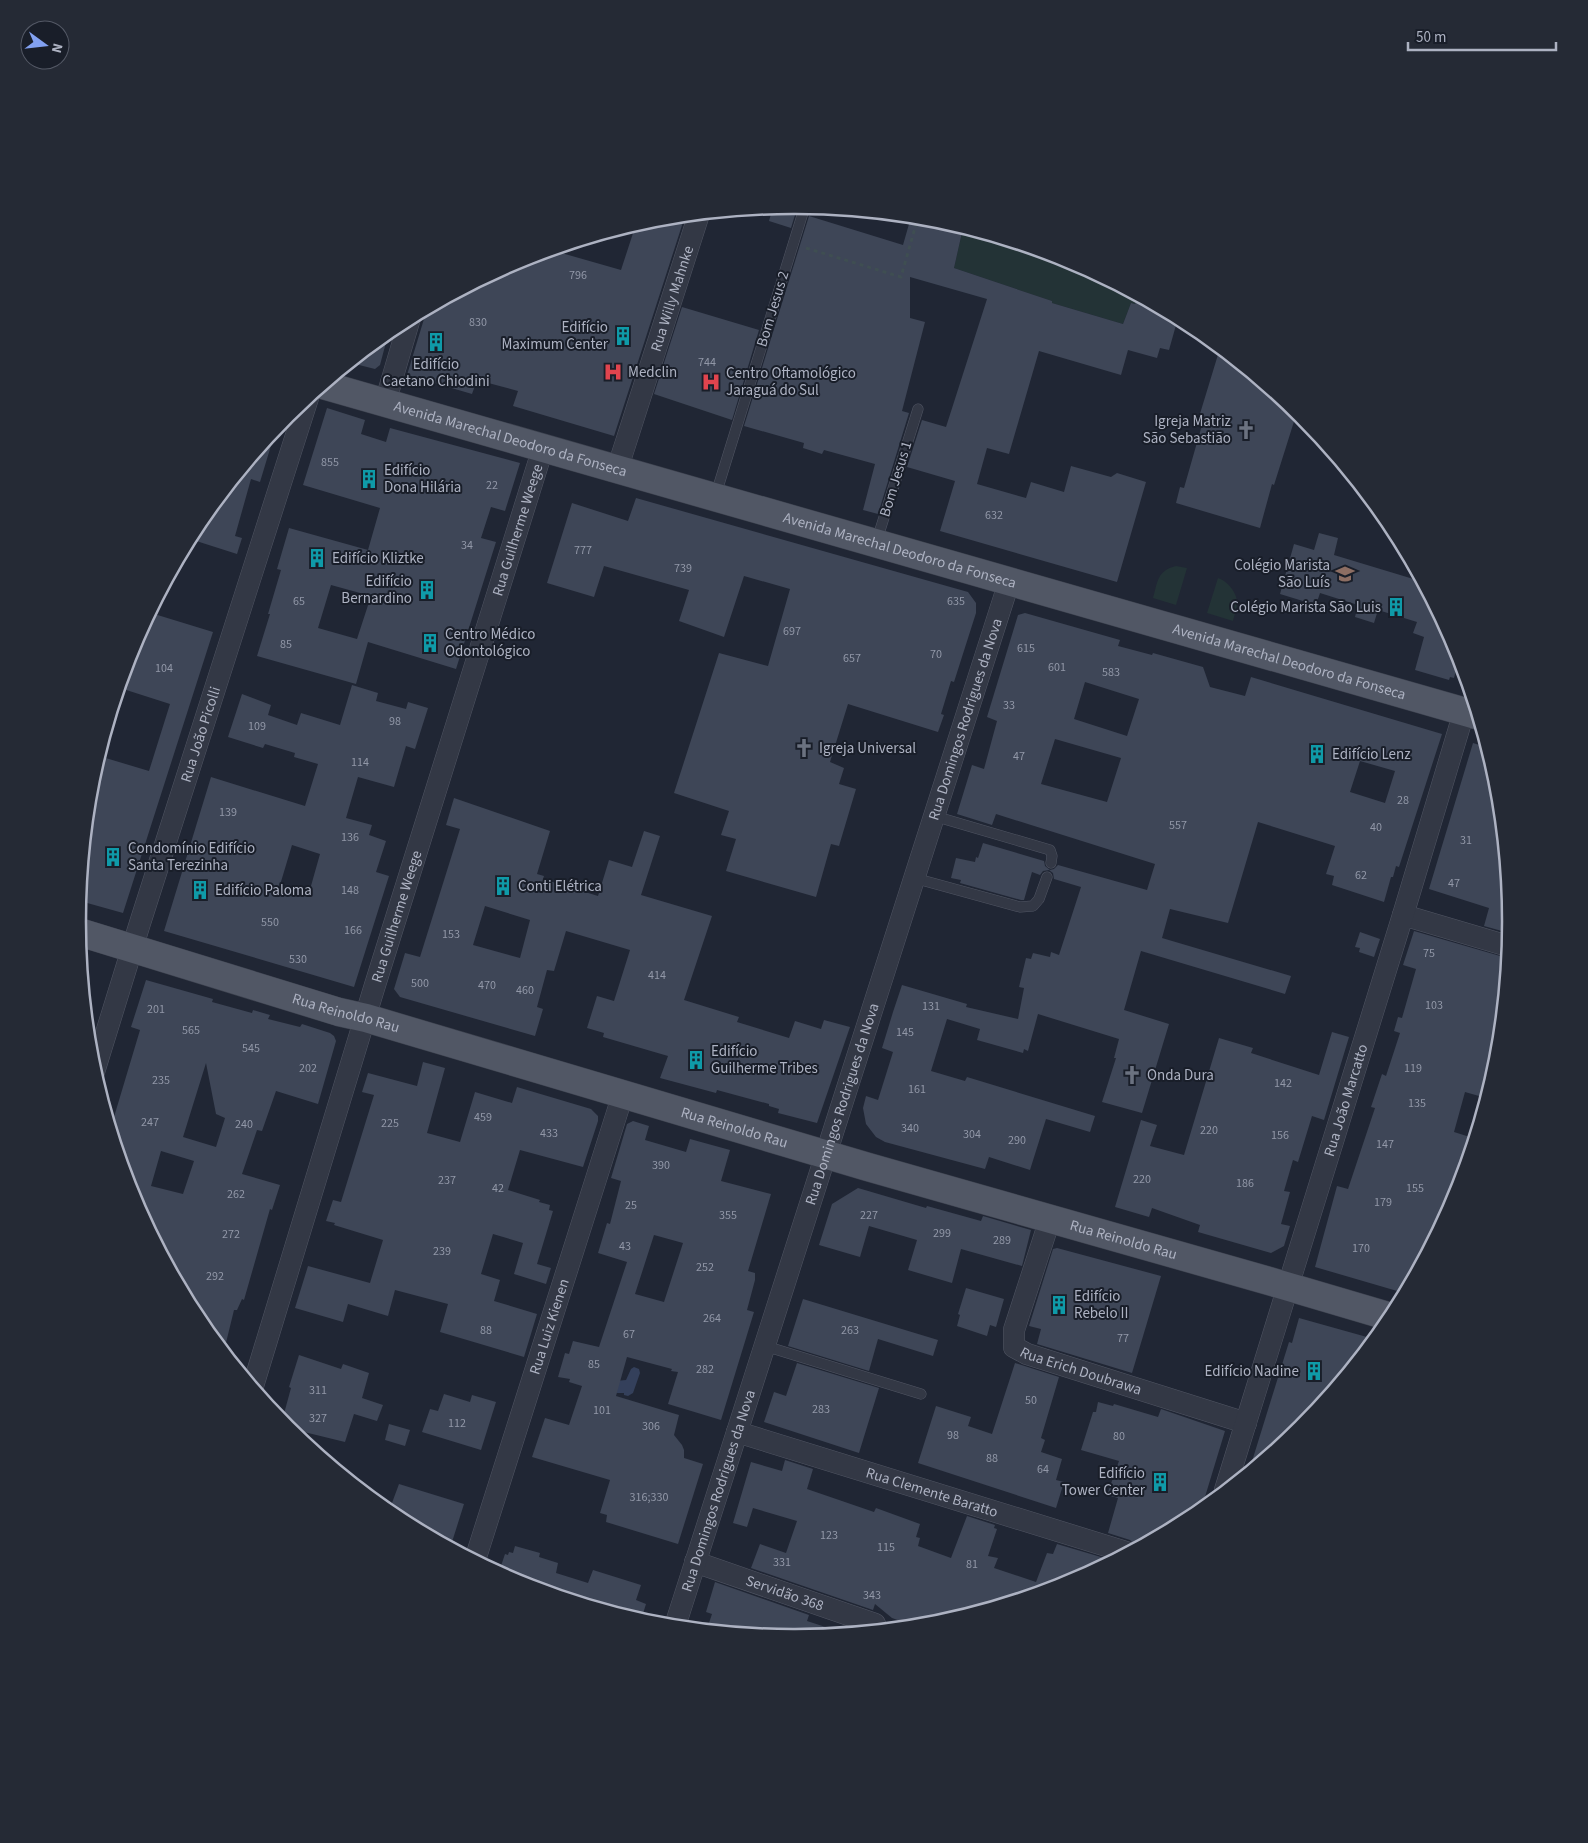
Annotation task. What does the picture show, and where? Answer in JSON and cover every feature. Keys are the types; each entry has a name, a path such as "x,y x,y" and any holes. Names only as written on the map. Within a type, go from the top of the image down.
{"main road":[{"name":"Avenida Marechal Deodoro da Fonseca","path":"330,387 1470,713"},
{"name":"Rua Reinoldo Rau","path":"87,934 339,1012 366,1018 1382,1315"}],"street":[{"name":"Rua Willy Mahnke","path":"617,470 697,221"},
{"path":"385,403 407,330"},
{"name":"Rua João Picolli","path":"99,1055 304,412"},
{"name":"Rua Guilherme Weege","path":"255,1379 543,448"},
{"name":"Rua Domingos Rodrigues da Nova","path":"677,1619 1009,582"},
{"name":"Rua João Marcatto","path":"1228,1481 1404,915 1470,713"},
{"path":"1404,915 1501,944"},
{"name":"Rua Luiz Kienen","path":"477,1554 623,1094"},
{"name":"Rua Erich Doubrawa","path":"1050,1219 1014,1330 1014,1347 1027,1354 1246,1423"},
{"name":"Rua Clemente Baratto","path":"737,1432 1119,1550"},
{"name":"Servidão 368","path":"695,1562 875,1624"}],"lane":[{"name":"Bom Jesus 2","path":"715,498 802,214"},
{"name":"Bom Jesus 1","path":"876,544 917,412"},
{"path":"934,816 1050,850 1052,856 1051,863"},
{"path":"914,878 1020,907 1033,906 1039,899 1047,877"},
{"path":"765,1346 921,1394"}],"path":[{"path":"793,244 901,277 916,225"}],"shaded area":[{"path":"962,234 1021,251 1065,268 1136,302 1131,303 1123,324 1052,303 1052,301 954,268"},
{"path":"1176,566 1187,568 1176,605 1153,598 1159,578 1165,571"},
{"path":"1218,578 1229,585 1236,596 1237,606 1233,621 1207,613"}],"water":[{"path":"634,1367 639,1369 640,1373 633,1393 628,1396 624,1395 624,1393 617,1393 614,1388 616,1381 626,1380 631,1369"}],"building":[{"path":"795,214 791,228 769,221 771,215"},
{"path":"809,216 903,245 909,224 962,234 954,268 1052,301 1052,303 1123,324 1131,303 1136,302 1176,326 1169,350 1160,348 1157,358 1128,350 1121,375 1039,351 1009,454 987,448 977,484 1026,498 1031,482 1064,492 1071,466 1111,477 1117,473 1146,482 1117,582 940,531 955,481 907,467 922,420 946,427 987,299 910,277 910,318 925,322 902,411 909,413 878,514 863,510 875,464 824,450 822,454 803,448 804,443 744,426"},
{"path":"683,223 614,436 513,406 518,391 477,380 472,394 407,375 424,319 481,287 562,253 621,270 633,233"},
{"path":"682,307 759,330 732,420 654,394"},
{"path":"386,344 380,365 375,369 357,365"},
{"name":"Igreja Matriz São Sebastião","path":"1218,355 1261,389 1294,421 1274,485 1272,484 1260,528 1176,503 1180,487 1184,488 1204,418 1199,417"},
{"path":"327,408 365,420 361,434 386,442 390,428 520,463 505,511 491,507 481,538 496,542 456,669 368,642 356,684 257,656 281,570 277,569 289,528 368,550 380,508 303,485","holes":["331,585 371,596 357,639 364,641 318,628"]},
{"path":"271,445 260,482 251,479 235,536 242,538 237,554 198,541 233,491"},
{"path":"636,498 968,592 976,603 976,613 954,682 951,681 941,714 944,715 938,732 848,704 830,762 844,768 839,784 856,789 839,846 831,844 816,897 726,871 736,839 721,835 729,811 674,793 719,653 768,666 790,589 744,576 724,637 679,621 689,590 604,566 594,597 547,583 572,503 628,521"},
{"name":"Colégio Marista São Luis","path":"1319,533 1338,538 1334,555 1413,579 1429,608 1448,651 1456,672 1454,678 1450,677 1449,680 1415,670 1424,637 1413,633 1417,622 1378,610 1374,623 1355,617 1358,605 1320,593 1316,605 1280,594 1294,544 1314,550"},
{"path":"1025,613 1120,640 1118,646 1152,655 1153,653 1203,667 1210,687 1245,696 1251,677 1442,734 1399,867 1396,866 1393,877 1391,877 1384,902 1332,885 1334,876 1326,874 1335,846 1258,822 1228,923 1170,909 1162,938 1291,976 1285,994 1141,951 1124,1010 1169,1024 1142,1113 1102,1102 1116,1058 1114,1058 1119,1039 1038,1014 1028,1051 1024,1049 1023,1053 977,1040 980,1029 947,1019 931,1071 965,1081 967,1077 1095,1116 1090,1132 1046,1119 1030,1170 989,1157 985,1169 885,1142 876,1137 866,1124 863,1108 866,1096 878,1100 893,1052 882,1048 902,985 967,1004 966,1007 1018,1019 1024,988 1019,987 1026,958 1031,959 1033,953 1050,957 1051,952 1059,955 1081,887 1054,879 1053,873 1049,870 1043,871 1040,875 1032,872 1024,900 1021,900 960,883 961,880 951,878 956,858 975,862 983,843 1044,861 1045,866 1050,870 1058,865 1147,890 1155,864 996,814 992,825 957,814 972,765 984,769 997,721 987,717 1018,615","holes":["1085,682 1139,699 1127,736 1074,719","1055,739 1121,758 1107,802 1041,784","1360,761 1395,771 1385,803 1350,792"]},
{"path":"156,615 213,632 123,913 87,903 92,829 106,758 149,771 170,704 126,690"},
{"path":"352,685 378,693 376,701 406,709 408,702 428,708 415,749 406,746 394,787 358,777 346,818 372,825 369,835 386,841 376,872 389,876 354,987 164,931 211,777 305,806 318,764 294,757 295,753 265,744 263,748 228,737 242,694 271,705 268,715 297,725 301,713 340,725","holes":["292,845 320,854 309,893 280,885"]},
{"path":"1473,743 1480,745 1496,829 1502,931 1484,926 1489,908 1429,889"},
{"path":"454,798 550,831 537,874 544,876 543,879 598,896 609,860 632,867 644,831 660,836 641,895 712,916 684,1000 739,1017 737,1022 789,1038 795,1021 821,1029 824,1020 850,1027 817,1123 778,1113 779,1109 769,1106 769,1104 717,1090 716,1093 660,1078 668,1056 603,1037 604,1033 587,1028 597,996 614,1001 630,950 566,931 554,971 547,970 537,1007 543,1009 535,1036 400,997 394,989 405,953 420,957 460,829 446,825","holes":["485,906 530,920 520,958 473,945"]},
{"path":"1414,931 1501,956 1496,1014 1480,1096 1465,1092 1454,1132 1468,1136 1448,1192 1429,1235 1397,1291 1315,1267 1337,1186 1348,1189 1375,1108 1371,1107 1382,1074 1386,1076 1400,1033 1394,1031 1398,1017 1402,1018 1416,969 1403,965"},
{"path":"1360,932 1380,939 1374,957 1359,952 1360,948 1355,947"},
{"path":"146,980 213,999 212,1002 252,1013 253,1010 270,1015 268,1019 300,1027 302,1024 330,1033 336,1041 318,1104 276,1091 262,1131 257,1130 242,1174 280,1185 272,1210 270,1209 244,1300 242,1299 237,1310 234,1310 226,1343 181,1275 159,1235 140,1192 114,1117 140,1030 131,1027","holes":["206,1063 216,1114 225,1118 216,1147 183,1137","161,1151 194,1161 183,1194 151,1186"]},
{"path":"1332,1032 1349,1037 1324,1120 1312,1116 1298,1162 1293,1160 1284,1191 1290,1192 1281,1224 1290,1226 1284,1246 1271,1253 1198,1232 1200,1225 1152,1208 1149,1217 1115,1207 1141,1120 1157,1125 1150,1146 1184,1155 1219,1038 1253,1048 1251,1053 1319,1075"},
{"path":"423,1062 445,1068 427,1133 460,1142 475,1092 512,1103 517,1087 591,1109 598,1116 583,1167 520,1150 508,1190 540,1200 539,1202 550,1205 549,1210 553,1211 537,1264 551,1268 546,1284 514,1274 523,1243 493,1234 481,1274 500,1280 494,1301 537,1314 524,1357 440,1332 448,1304 395,1290 388,1316 348,1304 343,1322 295,1308 308,1266 370,1283 383,1240 326,1221 333,1200 341,1202 374,1095 362,1092 368,1073 417,1086"},
{"path":"633,1121 649,1126 645,1140 686,1152 690,1139 730,1150 721,1181 771,1194 748,1271 755,1273 755,1280 747,1310 754,1312 721,1420 668,1404 678,1372 627,1357 616,1396 679,1415 674,1435 682,1445 684,1458 703,1464 678,1544 606,1522 607,1515 600,1513 610,1480 532,1457 545,1418 569,1425 582,1386 569,1382 570,1379 558,1377 565,1353 569,1354 573,1341 599,1347 627,1262 598,1253 607,1223 610,1224 621,1181 611,1178 627,1124","holes":["654,1235 683,1243 664,1302 635,1294"]},
{"path":"858,1188 926,1208 927,1206 981,1221 983,1216 1031,1230 1022,1266 961,1249 952,1283 908,1270 917,1240 869,1226 860,1257 819,1245 832,1204"},
{"path":"1057,1248 1161,1276 1132,1373 1037,1344 1041,1329 1029,1326 1053,1249"},
{"path":"966,1288 1004,1299 996,1327 990,1325 987,1336 957,1326 960,1315 958,1314"},
{"path":"803,1299 938,1340 933,1356 878,1339 869,1371 788,1346"},
{"name":"Edifício Nadine","path":"1299,1318 1366,1337 1326,1388 1294,1422 1252,1461 1289,1342 1292,1343"},
{"path":"299,1355 341,1369 343,1364 369,1373 362,1398 383,1405 377,1421 354,1414 345,1442 304,1432 294,1422 284,1412 291,1388 289,1387"},
{"path":"797,1363 879,1388 859,1453 764,1422 774,1392 786,1396"},
{"path":"1015,1363 1059,1377 1041,1438 1045,1440 1041,1452 1062,1459 1056,1480 1064,1482 1056,1508 918,1463 936,1406 971,1417 968,1426 992,1434"},
{"path":"444,1394 470,1402 472,1395 496,1402 481,1450 422,1432 430,1409 438,1411"},
{"name":"Edifício Tower Center","path":"1098,1402 1113,1406 1114,1404 1158,1417 1161,1409 1225,1431 1205,1497 1132,1542 1108,1533 1118,1498 1107,1495 1119,1461 1081,1450 1093,1412 1096,1412"},
{"path":"389,1424 410,1430 405,1446 385,1440"},
{"path":"785,1460 813,1469 807,1489 874,1512 876,1508 920,1524 916,1537 920,1538 918,1546 951,1558 967,1516 995,1525 994,1528 997,1529 988,1556 998,1558 994,1568 1036,1582 1047,1553 1053,1554 1057,1544 1103,1558 1021,1592 932,1616 900,1621 892,1618 875,1604 873,1610 751,1568 760,1544 786,1553 797,1521 753,1508 747,1527 733,1523 751,1462 782,1471"},
{"path":"399,1484 464,1504 452,1541 392,1503"},
{"path":"515,1546 540,1553 539,1557 558,1563 556,1573 588,1583 593,1570 641,1585 636,1600 646,1604 643,1613 567,1592 501,1565 505,1554 513,1553"},
{"path":"715,1582 809,1615 807,1621 829,1628 748,1628 709,1624 712,1614 706,1612"}],"place":[{"name":"Edifício Maximum Center","path":"623,336"},
{"name":"Edifício Caetano Chiodini","path":"436,342"},
{"name":"Medclin","path":"613,372"},
{"name":"Centro Oftamológico Jaraguá do Sul","path":"711,382"},
{"name":"Igreja Matriz São Sebastião","path":"1246,430"},
{"name":"Edifício Dona Hilária","path":"369,479"},
{"name":"Edifício Kliztke","path":"317,558"},
{"name":"Colégio Marista São Luís","path":"1345,574"},
{"name":"Edifício Bernardino","path":"427,590"},
{"name":"Colégio Marista São Luis","path":"1396,607"},
{"name":"Centro Médico Odontológico","path":"430,643"},
{"name":"Igreja Universal","path":"804,748"},
{"name":"Edifício Lenz","path":"1317,754"},
{"name":"Condomínio Edifício Santa Terezinha","path":"113,857"},
{"name":"Conti Elétrica","path":"503,886"},
{"name":"Edifício Paloma","path":"200,890"},
{"name":"Edifício Guilherme Tribes","path":"696,1060"},
{"name":"Onda Dura","path":"1132,1075"},
{"name":"Edifício Rebelo II","path":"1059,1305"},
{"name":"Edifício Nadine","path":"1314,1371"},
{"name":"Edifício Tower Center","path":"1160,1482"}]}
